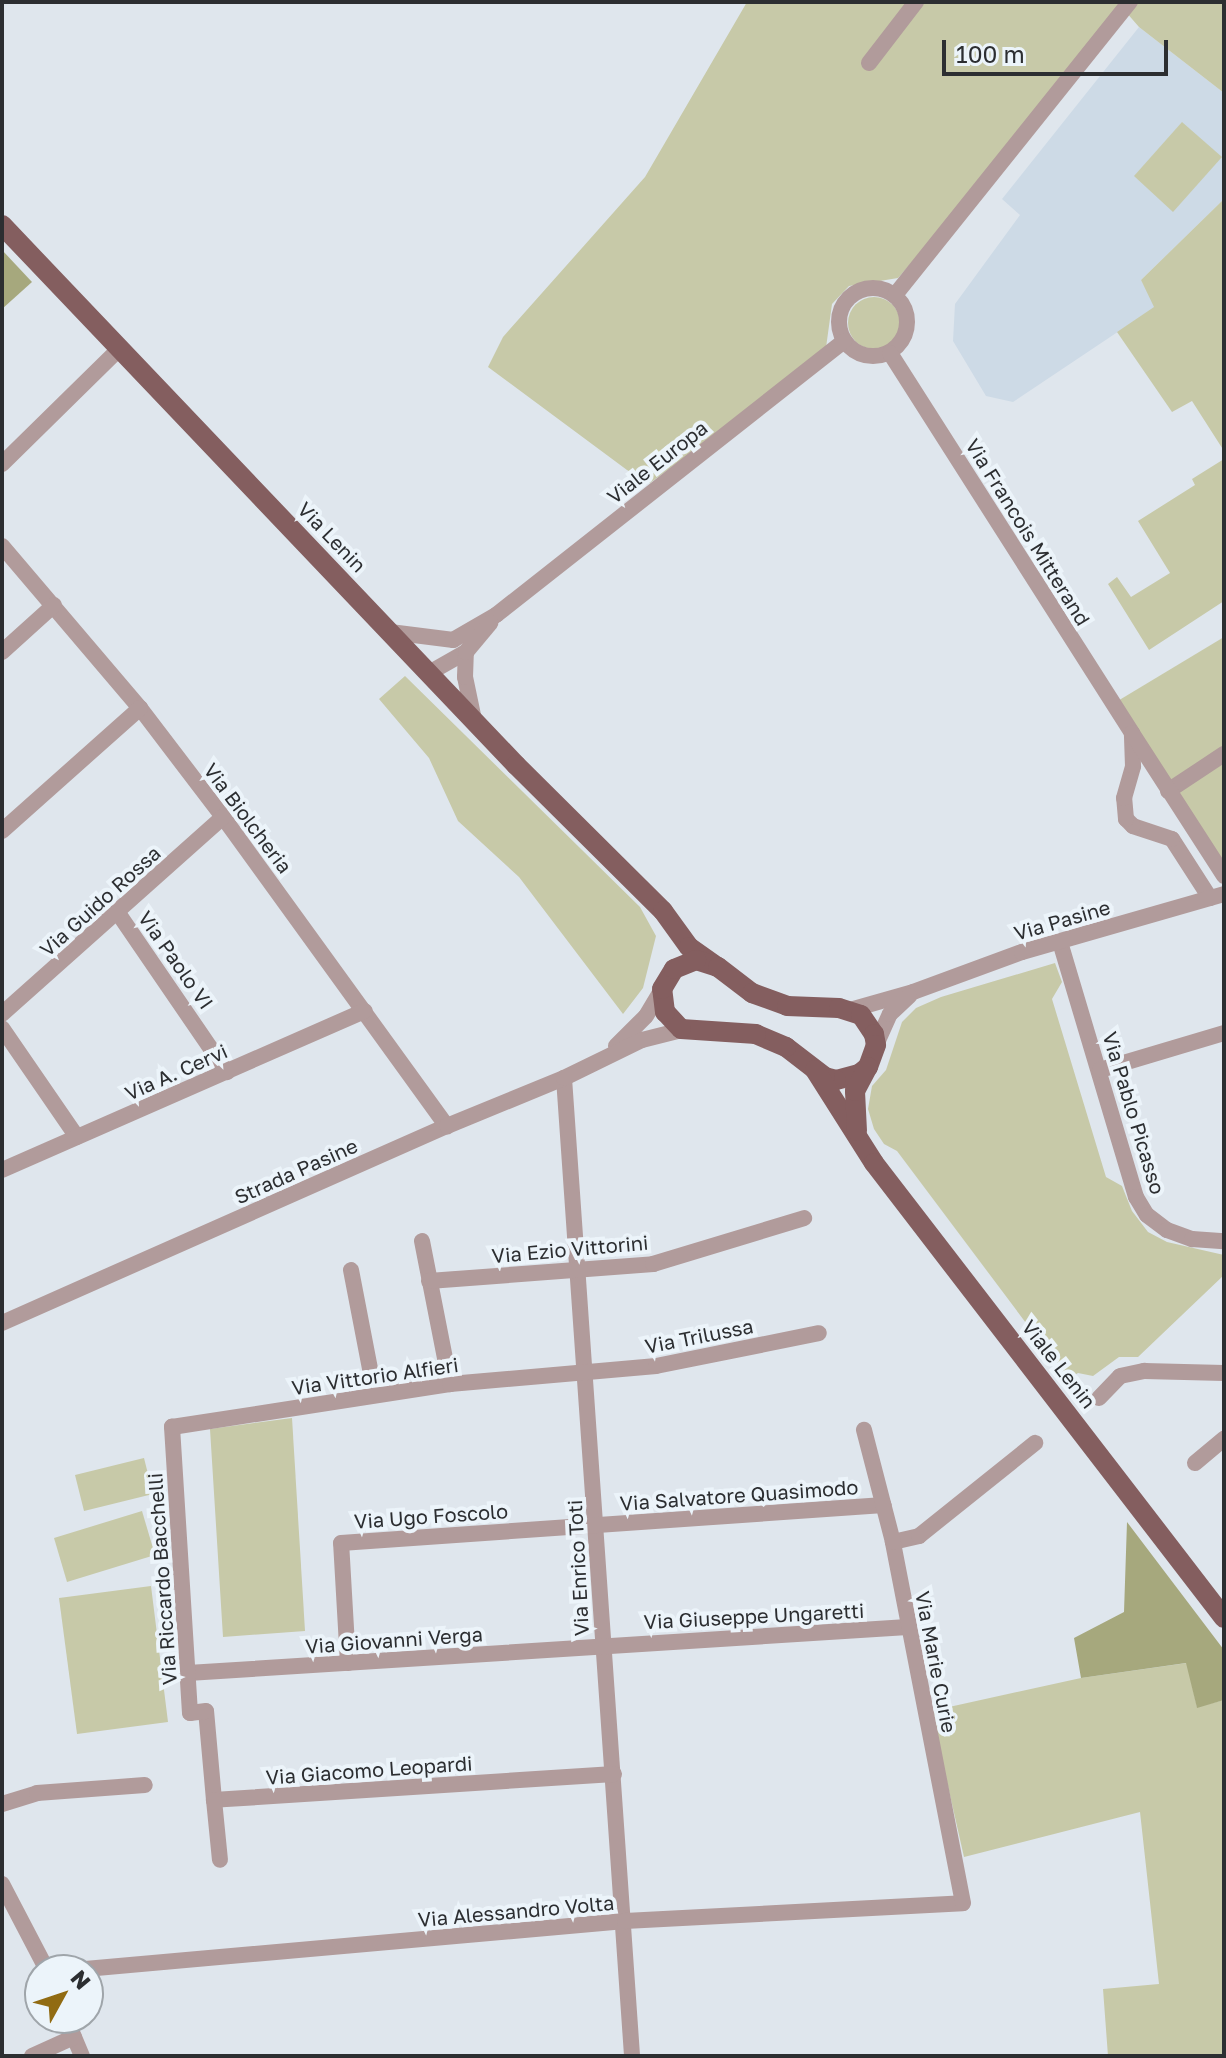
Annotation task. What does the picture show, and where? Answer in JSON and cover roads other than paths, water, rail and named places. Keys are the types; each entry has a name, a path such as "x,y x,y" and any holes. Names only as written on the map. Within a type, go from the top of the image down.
{"main road":[{"name":"Via Lenin","path":"2,225 474,720 663,911 689,947 752,993 787,1006 850,1010"},
{"name":"Via Lenin","path":"630,880 660,919 670,941 672,959 664,983"},
{"path":"718,967 707,962 684,963 664,983 665,1012 685,1029 756,1034 786,1047 815,1070 836,1080 859,1074 868,1067"},
{"path":"850,1010 869,1023 876,1045 855,1091 858,1139"},
{"name":"Viale Lenin","path":"815,1070 858,1139 1224,1618"}],"street":[{"path":"869,63 916,2"},
{"path":"895,295 1130,2"},
{"path":"875,287 895,295 907,314 908,326 899,346 890,353 870,357 851,349 844,341 839,320 841,310 854,293 875,287"},
{"name":"Viale Europa","path":"496,615 844,341"},
{"path":"2,464 120,348"},
{"name":"Via Francois Mitterand","path":"890,353 1224,876"},
{"name":"Via Biolcheria","path":"2,546 140,708 447,1126"},
{"path":"2,652 54,605"},
{"path":"429,673 453,640 496,615"},
{"path":"429,673 466,652 496,615"},
{"path":"390,632 453,640"},
{"path":"466,652 465,677 474,720"},
{"path":"2,831 140,708"},
{"path":"1132,733 1132,771 1124,798 1126,819 1133,826 1172,839 1217,896"},
{"path":"1132,771 1147,770 1164,784 1224,754"},
{"name":"Via Guido Rossa","path":"2,1014 223,817"},
{"path":"1185,857 1200,862 1208,851"},
{"name":"Via Pasine","path":"850,1010 913,992 1022,952 1217,896"},
{"name":"Via Paolo VI","path":"118,913 227,1072"},
{"name":"Via Pablo Picasso","path":"1060,942 1136,1197 1147,1215 1167,1230 1192,1239 1224,1241"},
{"path":"607,1056 639,1024 664,983"},
{"path":"876,1045 890,1014 913,992"},
{"name":"Via A. Cervi","path":"2,1170 365,1011"},
{"path":"2,1028 77,1137"},
{"path":"607,1056 657,1034 685,1029"},
{"path":"1100,1070 1224,1033"},
{"name":"Strada Pasine","path":"2,1323 447,1126 564,1078 607,1056"},
{"name":"Via Enrico Toti","path":"564,1078 632,2056"},
{"name":"Via Ezio Vittorini","path":"429,1281 653,1264 804,1218"},
{"path":"422,1241 450,1384"},
{"path":"351,1270 375,1395"},
{"name":"Via Trilussa","path":"585,1371 656,1366 819,1333"},
{"name":"Via Vittorio Alfieri","path":"172,1427 450,1384 585,1371"},
{"path":"1099,1398 1120,1376 1144,1371 1224,1373"},
{"name":"Via Riccardo Bacchelli","path":"172,1427 190,1713 206,1711 214,1800"},
{"name":"Via Marie Curie","path":"864,1430 893,1542 963,1903"},
{"path":"1195,1463 1224,1439"},
{"path":"893,1542 919,1536 1035,1443"},
{"name":"Via Salvatore Quasimodo","path":"596,1524 884,1505"},
{"name":"Via Ugo Foscolo","path":"348,1663 341,1543 596,1524"},
{"name":"Via Giuseppe Ungaretti","path":"603,1645 908,1627"},
{"name":"Via Giovanni Verga","path":"188,1673 603,1645"},
{"name":"Via Giacomo Leopardi","path":"214,1800 614,1774"},
{"path":"2,1804 37,1793 145,1785"},
{"path":"214,1800 220,1860"},
{"path":"2,1884 39,1954"},
{"name":"Via Alessandro Volta","path":"104,1967 625,1921 963,1903"},
{"path":"73,2034 82,2056"},
{"path":"32,2056 74,2037"}]}
